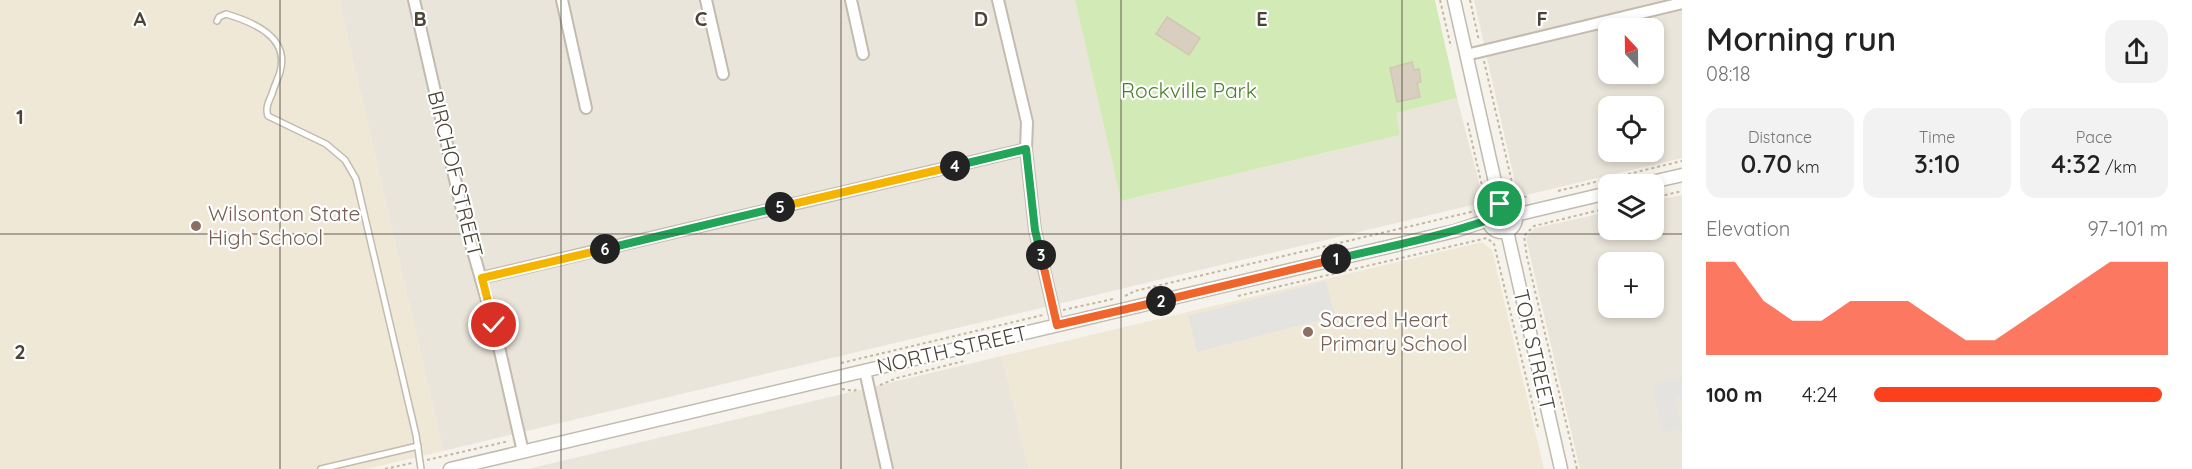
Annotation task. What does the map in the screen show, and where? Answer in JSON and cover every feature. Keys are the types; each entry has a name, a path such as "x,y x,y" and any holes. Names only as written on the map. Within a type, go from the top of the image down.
{"street":[{"name":"BIRCHOF STREET","path":"414,0 465,223 482,278 523,452"},
{"path":"562,0 586,108"},
{"path":"706,0 723,74"},
{"path":"851,0 862,54"},
{"path":"998,0 1027,122 1026,149 1035,230 1057,325"},
{"path":"1454,0 1500,204"},
{"path":"1466,55 1682,3"},
{"path":"482,278 1026,149"},
{"path":"1664,179 1682,175"},
{"path":"1515,215 1598,195"},
{"path":"1500,204 1512,209 1515,215 1515,222 1507,231 1497,231 1488,220 1490,211 1500,204"},
{"name":"NORTH STREET","path":"450,469 1444,233 1488,220"},
{"name":"TOR STREET","path":"1507,231 1561,469"},
{"path":"865,371 887,469"}],"lane":[{"path":"217,21 219,17 226,14 273,36 279,47 282,62 267,107 268,116 272,120 326,144 345,160 356,179 418,446 421,469"},
{"path":"321,469 418,446"}],"path":[{"path":"1440,0 1451,48"},
{"path":"1470,0 1513,187 1518,194 1529,198"},
{"path":"1124,296 1134,291 1475,211 1484,195 1467,116"},
{"path":"1551,193 1682,161"},
{"path":"1664,195 1682,191"},
{"path":"1576,469 1524,236 1534,226 1598,210"},
{"path":"1495,249 1540,434"},
{"path":"838,363 1115,299"},
{"path":"385,469 520,439"}],"shaded area":[{"name":"Wilsonton State High School","path":"0,0 339,0 443,451 366,469 0,469"},
{"path":"339,0 1075,0 1121,201 1400,135 1395,113 1457,98 1482,194 1476,204 443,451"},
{"path":"1474,0 1682,0 1682,158 1615,174 1598,174 1598,178 1526,195 1517,191"},
{"path":"1682,195 1682,469 1580,469 1526,238 1535,228 1598,214 1598,240 1664,240 1664,199"},
{"name":"Sacred Heart Primary School","path":"1482,242 1492,250 1544,469 1029,469 1002,356"},
{"path":"1326,281 1335,316 1197,352 1188,316"},
{"path":"1002,356 1029,469 528,469"},
{"path":"1682,376 1682,396 1675,398 1682,428 1663,432 1652,383"}],"green space":[{"name":"Rockville Park","path":"1075,0 1435,0 1457,98 1396,113 1400,135 1121,201"}],"building":[{"path":"1167,17 1200,38 1189,55 1156,34"},
{"path":"1412,62 1414,70 1419,69 1421,82 1417,83 1420,97 1397,102 1390,68"}],"place":[{"name":"Wilsonton State High School","path":"196,226"},
{"name":"Sacred Heart Primary School","path":"1308,332"}],"route":[{"path":"494,325 482,278 1026,149 1035,230 1057,325 1455,231 1488,220 1490,211 1494,206 1500,204"}]}
